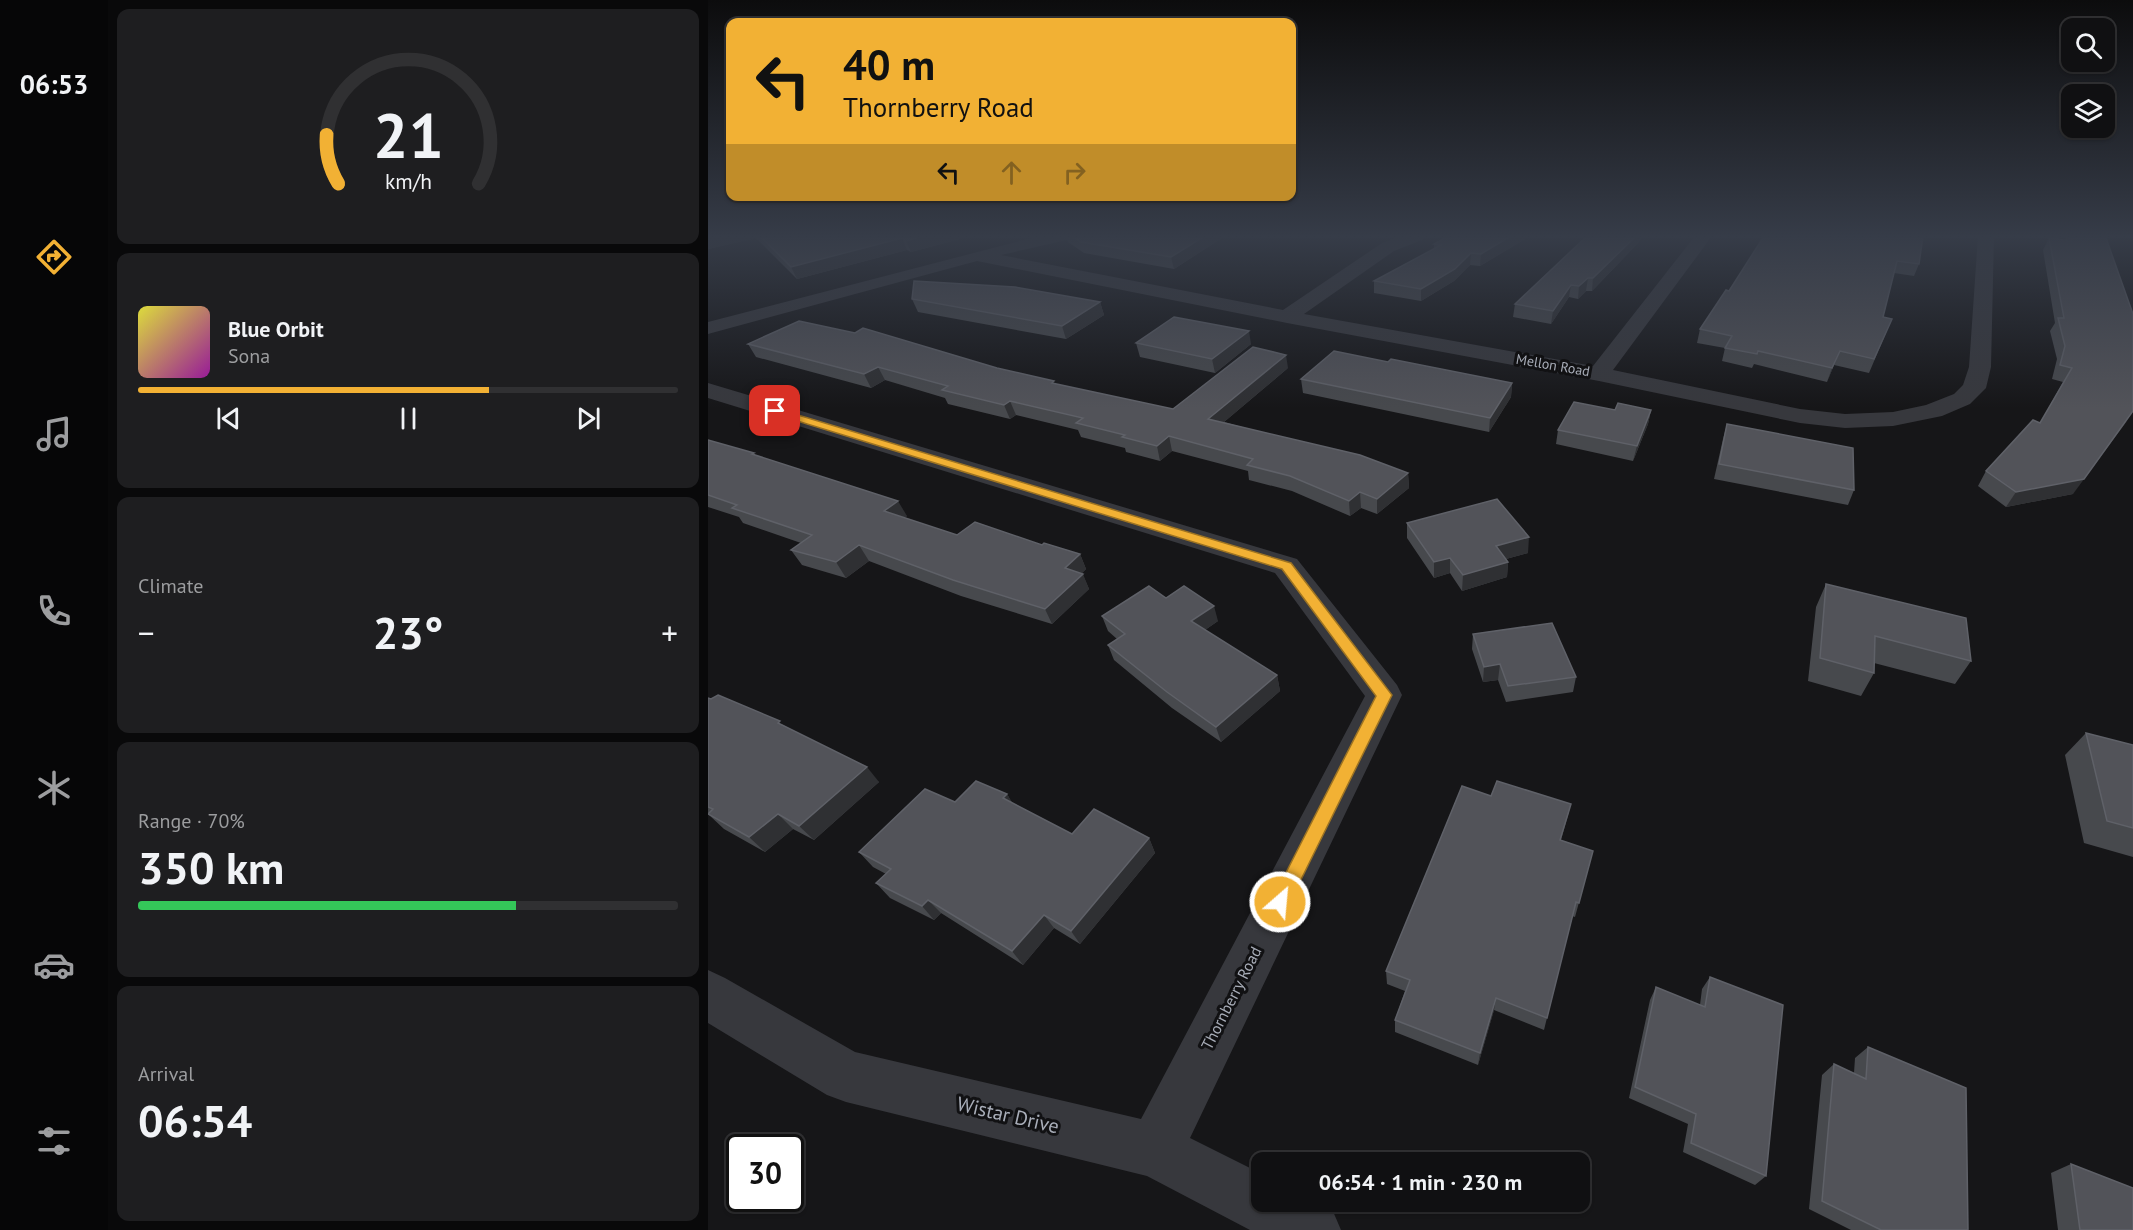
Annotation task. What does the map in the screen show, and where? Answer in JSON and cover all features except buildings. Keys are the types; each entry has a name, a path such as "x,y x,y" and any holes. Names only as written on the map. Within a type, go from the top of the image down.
{"street":[{"path":"708,328 837,293"},
{"name":"Mellon Road","path":"1167,293 1599,374 1800,416 1845,421 1914,416 1949,406 1962,399 1974,388 1980,367 1983,293"},
{"path":"1287,317 1321,293"},
{"path":"1599,374 1660,293"},
{"name":"Thornberry Road","path":"708,390 1286,566 1384,695 1155,1150"},
{"name":"Wistar Drive","path":"708,995 846,1076 1155,1150 1311,1230"}],"route":[{"path":"775,411 1286,566 1384,695 1280,902"}]}
